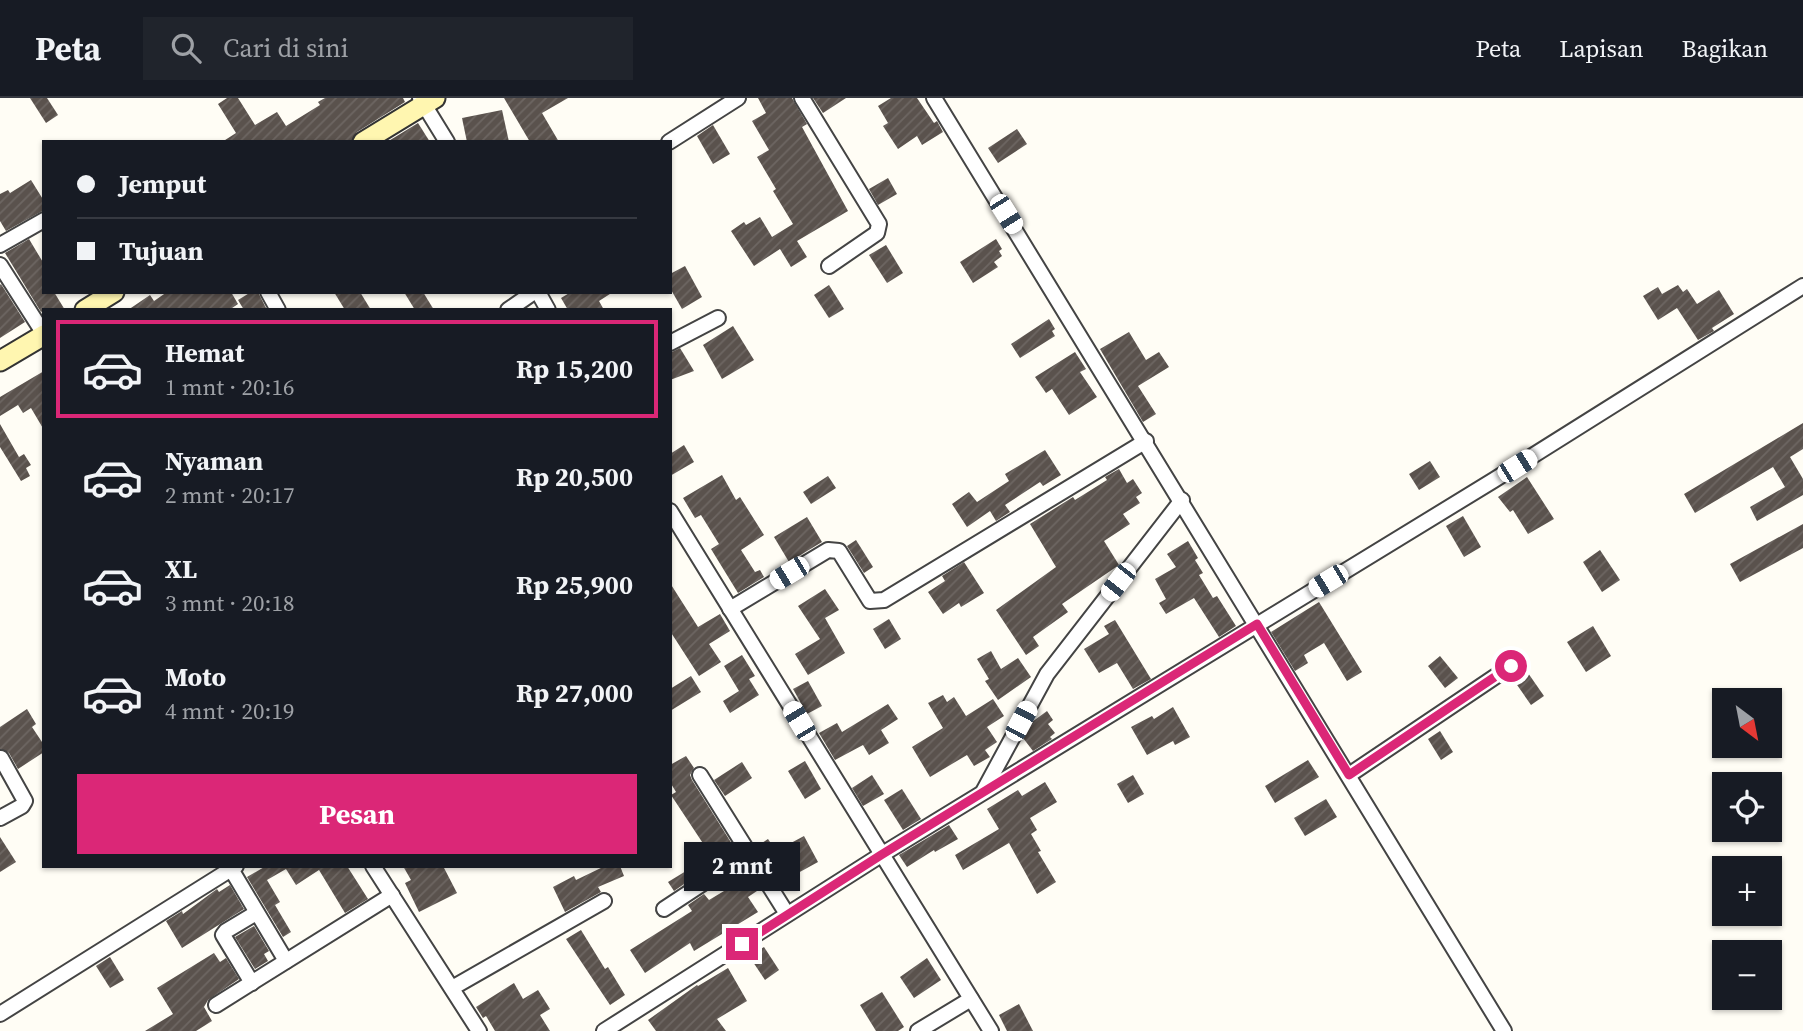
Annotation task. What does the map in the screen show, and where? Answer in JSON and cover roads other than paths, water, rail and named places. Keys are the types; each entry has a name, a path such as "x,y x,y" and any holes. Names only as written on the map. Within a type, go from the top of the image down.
{"street":[{"path":"672,140 738,98"},
{"path":"802,98 879,224 877,233 829,266"},
{"path":"934,98 1504,1031"},
{"path":"366,140 426,100 446,140"},
{"path":"0,245 42,221"},
{"path":"0,265 42,332"},
{"path":"604,1031 881,855 1494,480 1803,286"},
{"path":"88,308 111,294"},
{"path":"511,308 533,294"},
{"path":"672,342 718,318"},
{"path":"0,361 42,336"},
{"path":"730,609 828,550 835,549 839,551 870,600 884,600 1146,441"},
{"path":"984,792 1046,674 1182,500"},
{"path":"672,514 991,1031"},
{"path":"1349,775 1511,666"},
{"path":"0,818 25,802 1,758"},
{"path":"700,775 787,914"},
{"path":"664,909 749,853"},
{"path":"0,1014 233,868 256,913 286,961"},
{"path":"374,868 479,1031"},
{"path":"216,1005 392,895"},
{"path":"452,988 604,901"},
{"path":"252,983 223,935 256,913"},
{"path":"918,1031 971,999"}]}
